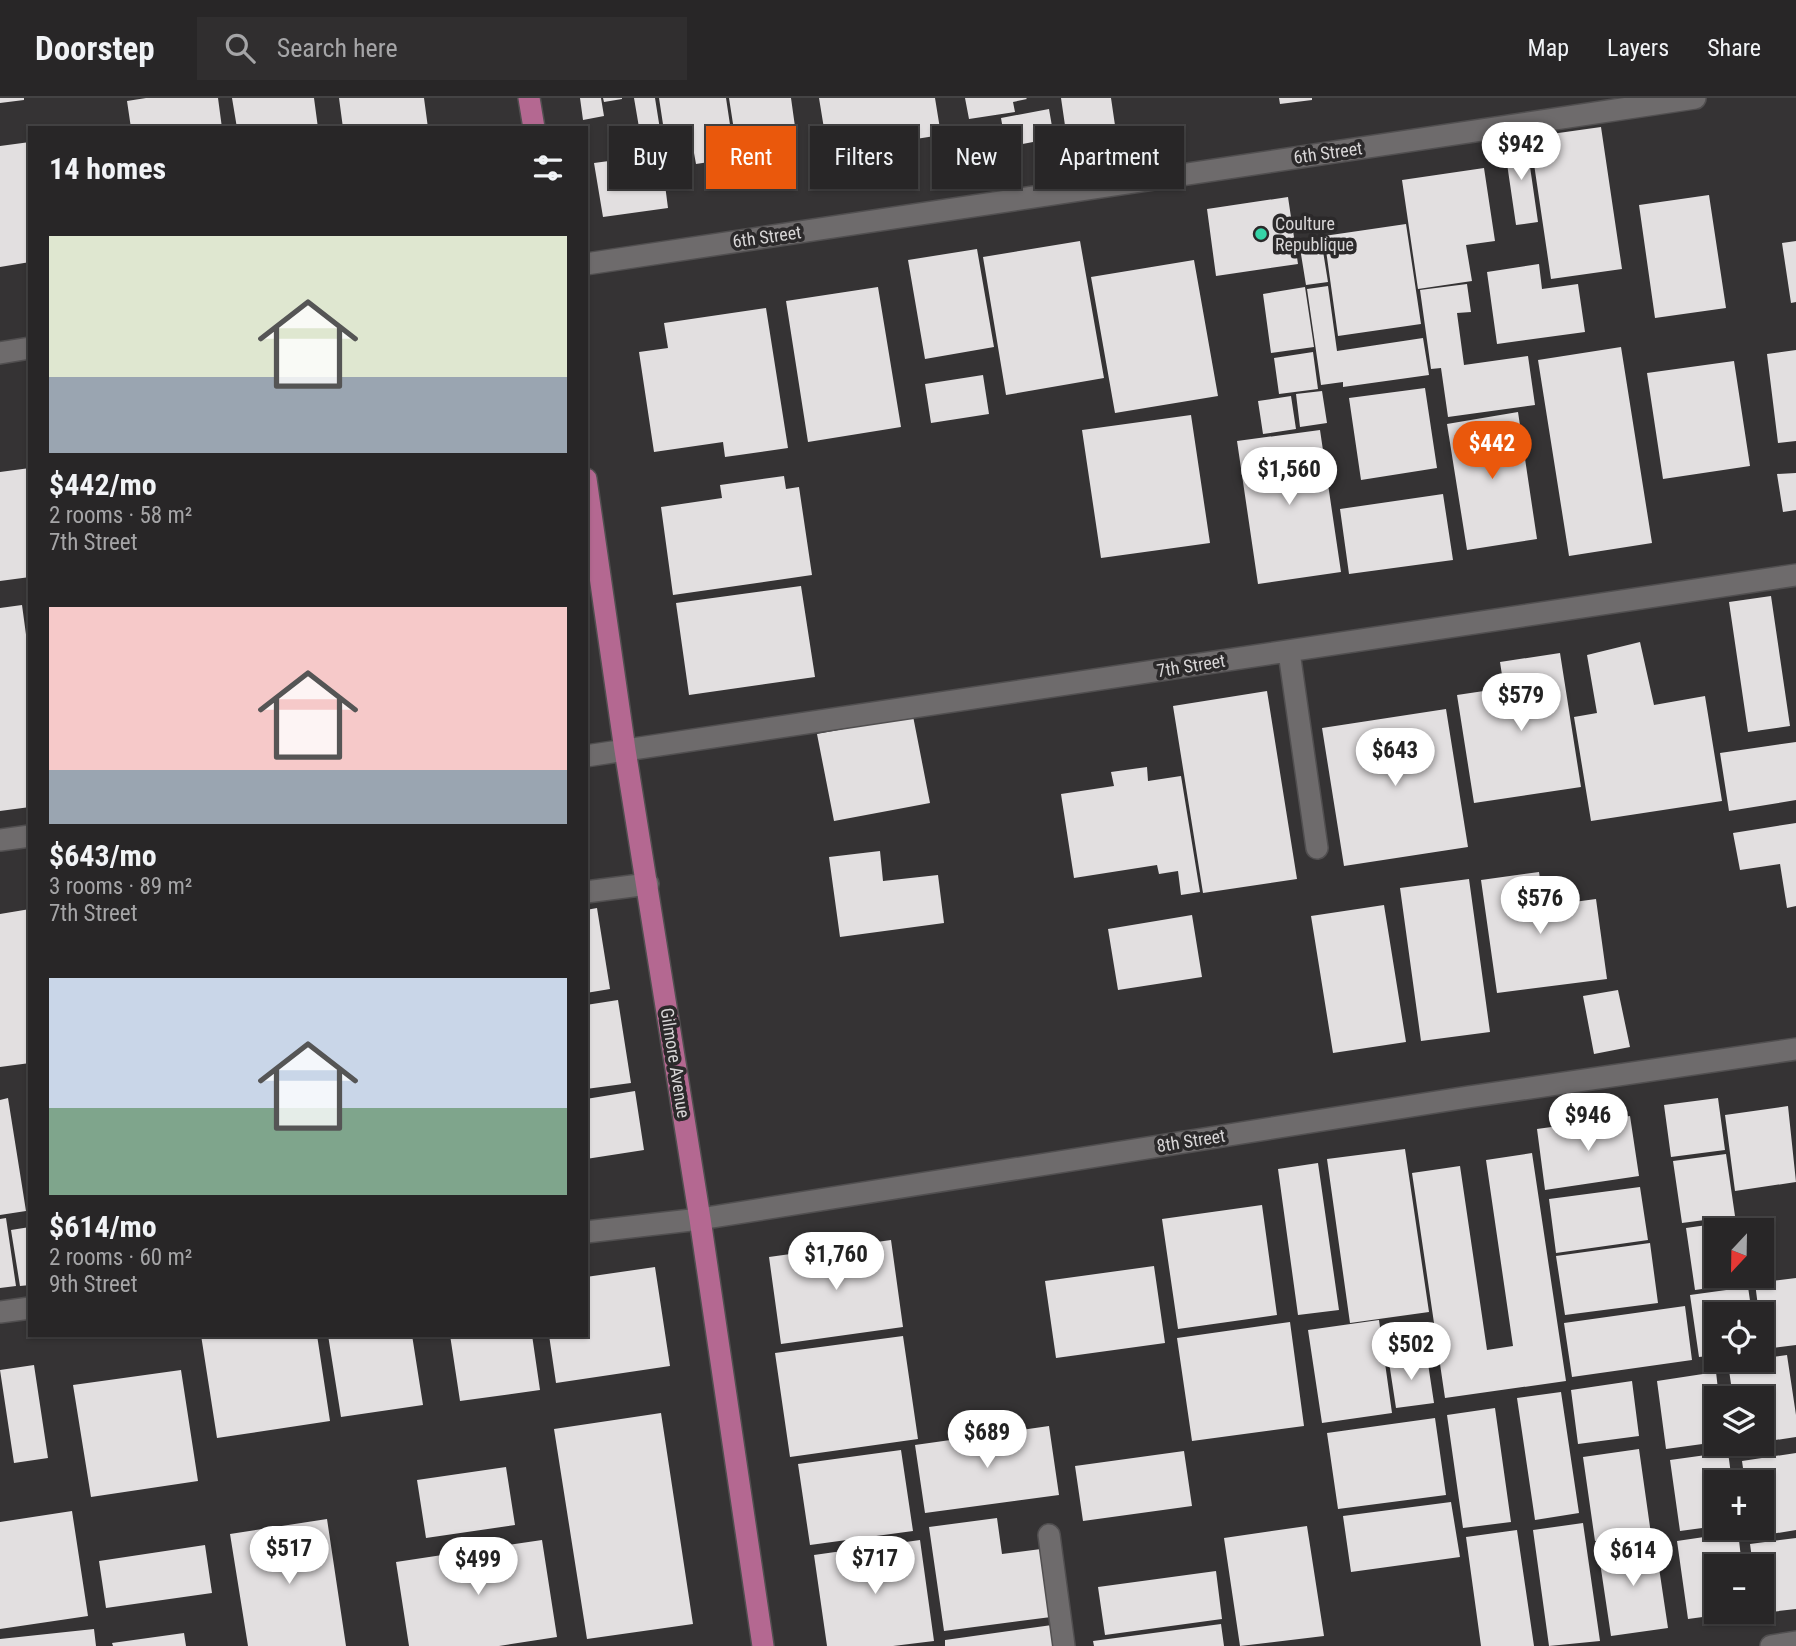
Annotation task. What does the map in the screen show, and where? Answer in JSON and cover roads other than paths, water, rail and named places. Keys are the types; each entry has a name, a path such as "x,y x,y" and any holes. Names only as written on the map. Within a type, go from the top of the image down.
{"main road":[{"path":"529,98 534,126"},
{"name":"Gilmore Avenue","path":"588,494 763,1646"}],"street":[{"name":"6th Street","path":"588,264 1695,98"},
{"path":"0,353 28,348"},
{"name":"7th Street","path":"588,756 1796,575"},
{"path":"1289,652 1317,848"},
{"path":"0,841 28,836"},
{"path":"588,892 648,884"},
{"name":"8th Street","path":"588,1232 700,1219 1796,1049"},
{"path":"0,1312 28,1308"},
{"path":"1049,1535 1064,1646"},
{"path":"1771,1646 1796,1642"}],"place":[{"name":"Coulture Republique","path":"1261,234"}]}
